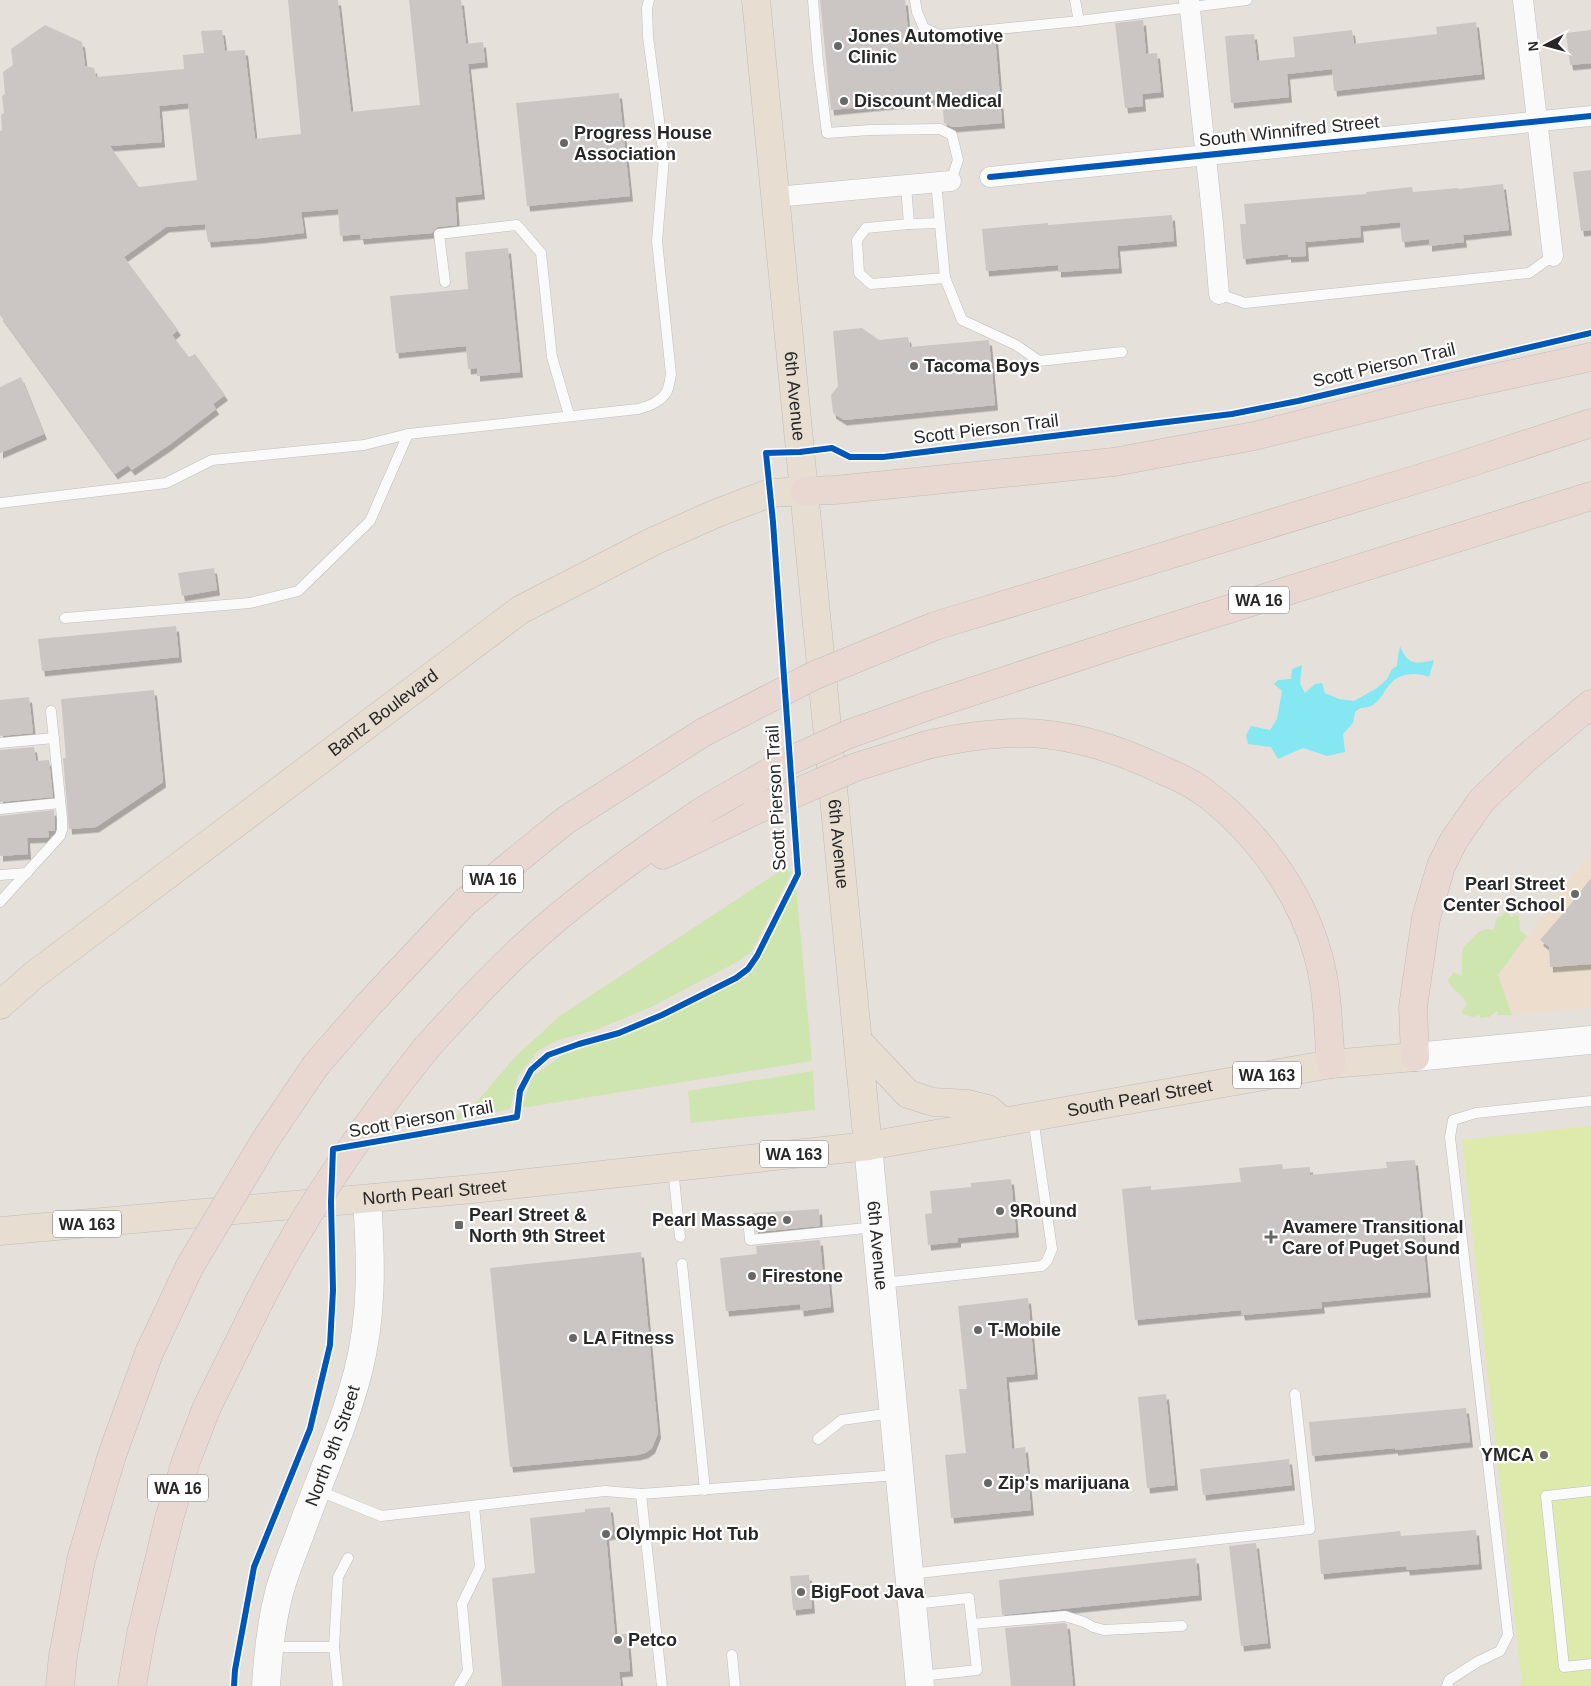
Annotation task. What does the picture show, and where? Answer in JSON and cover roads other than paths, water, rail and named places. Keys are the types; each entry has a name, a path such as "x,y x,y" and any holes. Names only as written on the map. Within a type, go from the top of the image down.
{"highway":[{"path":"805,491 845,489 1114,462 1254,436 1430,392 1591,357"},
{"name":"WA 16","path":"60,1686 63,1656 81,1560 112,1456 149,1353 190,1266 266,1139 316,1065 368,1004 465,902 566,820 704,732 813,676 935,626 1444,471 1591,423"},
{"name":"WA 16","path":"132,1686 143,1624 169,1518 186,1461 207,1407 276,1267 323,1190 393,1090 427,1047 488,982 535,936 587,892 704,810 789,761 849,734 1116,644 1591,496"},
{"path":"1415,1057 1413,1007 1426,918 1441,866 1454,840 1482,800 1525,758 1591,704"},
{"path":"587,892 756,810 856,767 927,744 963,737 1022,733 1060,737 1100,745 1136,757 1176,776 1205,793 1232,816 1262,848 1291,891 1318,955 1324,985 1330,1064"}],"main road":[{"name":"6th Avenue","path":"756,0 868,1146"},
{"name":"Bantz Boulevard","path":"0,1004 34,975 520,610 654,541 717,513 770,493 805,491"},
{"path":"858,1041 908,1094 933,1102 968,1104 988,1110 1003,1122"},
{"name":"South Pearl Street","path":"868,1146 1330,1064 1415,1057"},
{"name":"North Pearl Street","path":"0,1231 473,1189 868,1146"}],"street":[{"path":"1523,0 1554,256"},
{"path":"1189,3 1219,294"},
{"name":"South Winnifred Street","path":"990,177 1591,116"},
{"path":"775,196 943,182"},
{"name":"South Pearl Street","path":"1415,1057 1591,1040"},
{"name":"6th Avenue","path":"868,1146 919,1681"},
{"name":"North 9th Street","path":"266,1686 269,1647 275,1612 285,1574 351,1396 358,1370 364,1338 371,1275 367,1199"}],"lane":[{"path":"0,503 166,483 212,460 364,445 408,434 646,407 660,398 667,391 671,374 657,241 664,157 648,37 647,8 649,0"},
{"path":"813,0 827,134 870,130 940,129 952,135 958,160 943,182 939,223 945,278 962,320 1016,345 1039,361 1122,352"},
{"path":"916,0 917,12 924,28 939,35 1079,21 1189,3 1247,0"},
{"path":"1075,0 1079,21"},
{"path":"906,186 909,224"},
{"path":"939,223 866,228 856,240 859,273 871,284 945,278"},
{"path":"445,282 439,234 517,225 541,254 552,357 569,416"},
{"path":"1219,294 1244,303 1529,273 1554,256"},
{"path":"65,618 250,603 298,591 370,521 408,434"},
{"path":"0,902 61,834 60,803 51,711"},
{"path":"0,743 54,738"},
{"path":"0,808 60,803"},
{"path":"0,876 26,873"},
{"path":"1447,1686 1449,1680 1500,1650 1508,1635 1450,1137 1453,1120 1476,1113 1591,1101"},
{"path":"881,1283 1042,1266 1047,1261 1052,1249 1033,1117"},
{"path":"672,1166 680,1236"},
{"path":"749,1229 750,1240 876,1227"},
{"path":"682,1264 706,1490"},
{"path":"909,1574 1310,1529 1295,1394"},
{"path":"818,1439 842,1420 894,1413"},
{"path":"316,1490 381,1516 605,1491 641,1494 899,1475"},
{"path":"1591,1491 1546,1496 1564,1667 1591,1664"},
{"path":"641,1494 662,1686"},
{"path":"459,1686 468,1670 462,1604 480,1567 474,1506"},
{"path":"338,1686 334,1648 338,1577 348,1558"},
{"path":"912,1604 969,1598 977,1670 919,1681"},
{"path":"972,1624 1065,1616 1104,1630 1182,1626"},
{"path":"269,1647 334,1648"},
{"path":"732,1655 735,1686"}],"water":[{"path":"1400,646 1406,657 1413,662 1434,660 1429,677 1414,674 1399,677 1391,683 1376,703 1355,712 1353,723 1343,734 1345,752 1327,756 1303,748 1278,759 1271,747 1248,744 1246,735 1251,726 1270,730 1277,719 1282,691 1274,684 1278,680 1291,679 1292,669 1302,665 1300,683 1305,693 1315,684 1322,683 1325,693 1339,699 1354,701 1377,688 1387,679 1392,669 1397,666"}],"place":[{"name":"Jones Automotive Clinic","path":"838,46"},
{"name":"Discount Medical","path":"844,101"},
{"name":"Progress House Association","path":"564,143"},
{"name":"Tacoma Boys","path":"914,366"},
{"name":"Pearl Street Center School","path":"1575,894"},
{"name":"9Round","path":"1000,1211"},
{"name":"Pearl Massage","path":"787,1220"},
{"name":"Pearl Street & North 9th Street","path":"459,1225"},
{"name":"Avamere Transitional Care of Puget Sound","path":"1271,1237"},
{"name":"Firestone","path":"752,1276"},
{"name":"T-Mobile","path":"978,1330"},
{"name":"LA Fitness","path":"573,1338"},
{"name":"YMCA","path":"1544,1455"},
{"name":"Zip's marijuana","path":"988,1483"},
{"name":"Olympic Hot Tub","path":"606,1534"},
{"name":"BigFoot Java","path":"801,1592"},
{"name":"Petco","path":"618,1640"}]}
